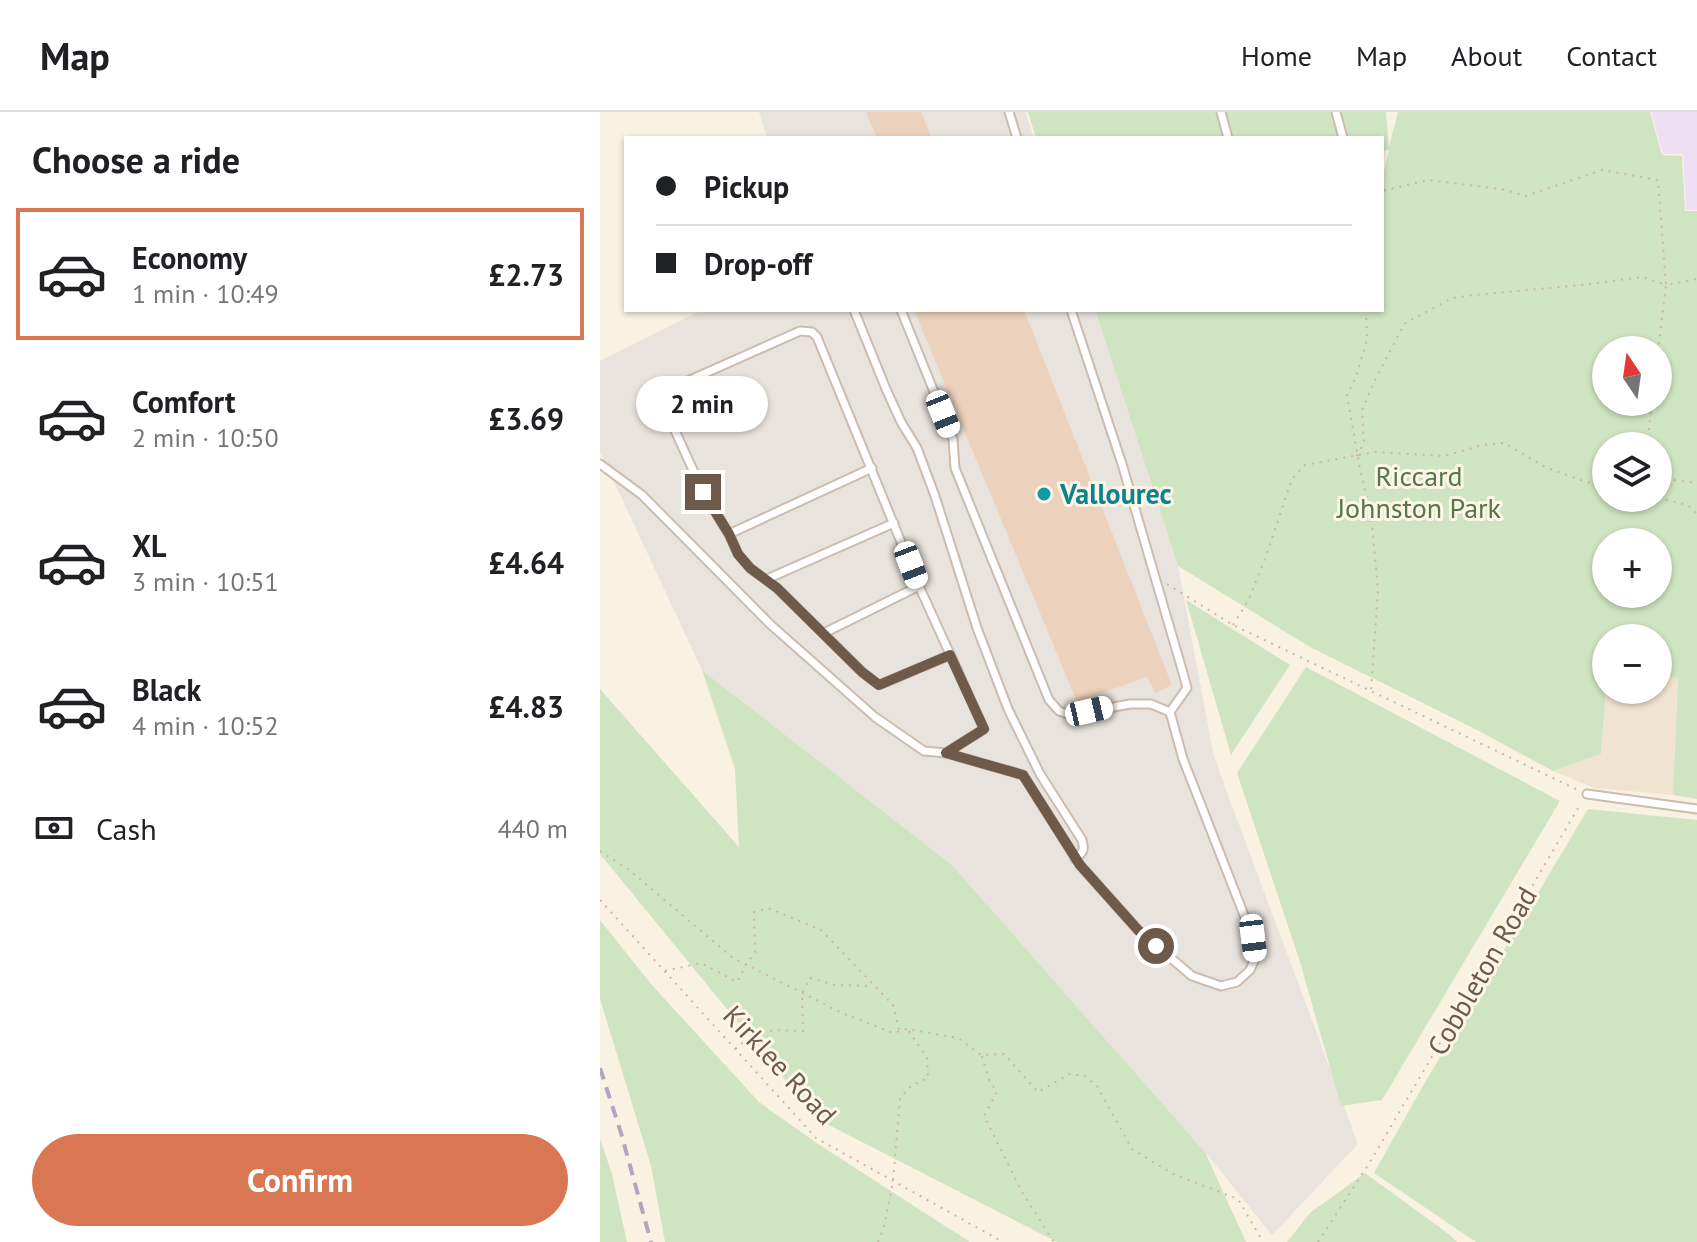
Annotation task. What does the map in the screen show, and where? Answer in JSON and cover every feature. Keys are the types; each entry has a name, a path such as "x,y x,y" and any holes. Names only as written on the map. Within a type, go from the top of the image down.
{"lane":[{"path":"1009,112 1016,136"},
{"path":"1221,112 1227,136"},
{"path":"1336,112 1342,136"},
{"path":"855,312 896,411 917,448 977,628 1008,709 1040,774 1082,840 1083,853 1075,859"},
{"path":"902,312 953,439 955,468 1049,700 1059,711 1071,715 1130,704 1151,704 1170,712"},
{"path":"1072,312 1122,464 1187,688 1170,712"},
{"path":"946,753 984,729 919,586 817,337 812,332 800,331 663,392 662,402 703,492 738,554 862,672 879,685 950,655"},
{"path":"600,464 642,495 771,625 875,717 924,751 946,753 1023,775 1075,859 1138,930 1192,976 1221,986 1237,982 1250,970 1256,956 1253,938 1183,759 1170,712"},
{"path":"729,534 872,468"},
{"path":"767,579 894,523"},
{"path":"824,633 919,586"},
{"path":"1587,794 1697,809"}],"path":[{"path":"1384,191 1428,180 1501,189 1526,196 1602,170 1658,180 1666,285 1660,336"},
{"path":"1357,456 1364,442 1362,410 1404,324 1452,298 1642,277 1666,285 1697,279"},
{"path":"1366,312 1367,340 1347,395 1371,514 1378,590 1371,691"},
{"path":"1233,625 1248,601 1292,479 1305,465 1375,452 1444,456 1483,445 1504,443 1545,467 1592,483"},
{"path":"1672,480 1697,483"},
{"path":"1672,501 1688,505 1697,514"},
{"path":"1156,577 1233,625 1587,794"},
{"name":"Cobbleton Road","path":"1318,1242 1370,1162 1587,794"},
{"path":"600,851 628,869 733,958 746,965 842,1013 893,1033 907,1029 958,1038 981,1055 989,1080 997,1092 984,1116 1022,1192 1054,1242"},
{"name":"Kirklee Road","path":"600,900 816,1138 1003,1242"},
{"path":"664,971 701,963 737,982 755,952 754,912 768,908 821,930 893,1005 899,1031"},
{"path":"735,1049 754,1033 803,1031 802,993 810,978 835,985 874,986"},
{"path":"878,1242 893,1181 900,1098 911,1086 928,1078 927,1058 907,1029"},
{"path":"981,1055 1004,1054 1038,1092 1069,1074 1085,1076 1097,1086 1132,1149 1173,1174 1238,1199 1263,1242"}],"shaded area":[{"path":"759,112 1025,112 1033,136 766,136"},
{"path":"1651,112 1697,112 1697,210 1686,210 1683,154 1663,154"},
{"path":"698,312 1096,312 1178,566 1214,757 1358,1144 1272,1235 1205,1152 952,865 702,670 600,452 600,361"},
{"path":"1672,676 1678,677 1673,795 1594,788 1553,771 1601,754 1605,704 1672,704"}],"green space":[{"name":"Riccard Johnston Park","path":"1028,112 1386,112 1389,147 1398,112 1650,112 1662,155 1682,156 1685,211 1697,211 1697,799 1673,795 1678,678 1672,677 1672,624 1592,624 1592,704 1605,704 1601,754 1553,771 1310,647 1178,566 1096,312 1384,312 1384,171 1389,150 1384,151 1384,136 1035,136"},
{"path":"1186,600 1290,665 1231,755"},
{"path":"1306,667 1560,801 1382,1100 1341,1106 1300,962 1237,773"},
{"path":"702,670 952,865 1205,1152 1246,1242 1057,1242 817,1119 600,854 600,689 739,847 735,769"},
{"path":"1588,809 1697,820 1697,1242 1476,1242 1374,1173"},
{"path":"600,920 651,984 759,1102 970,1242 665,1242 651,1166 600,999"},
{"path":"600,1139 612,1174 627,1242 600,1242"},
{"path":"1365,1173 1457,1242 1287,1242 1310,1213"}],"building":[{"path":"866,112 921,112 931,136 876,136"},
{"name":"Vallourec","path":"915,312 1025,312 1172,685 1155,693 1147,677 1077,702"}],"railway":[{"path":"600,1068 651,1242"}],"place":[{"name":"Vallourec","path":"1044,494"}],"route":[{"path":"703,492 738,554 750,568 777,588 879,685 950,655 984,729 946,753 1023,775 1080,865 1156,946"}]}
